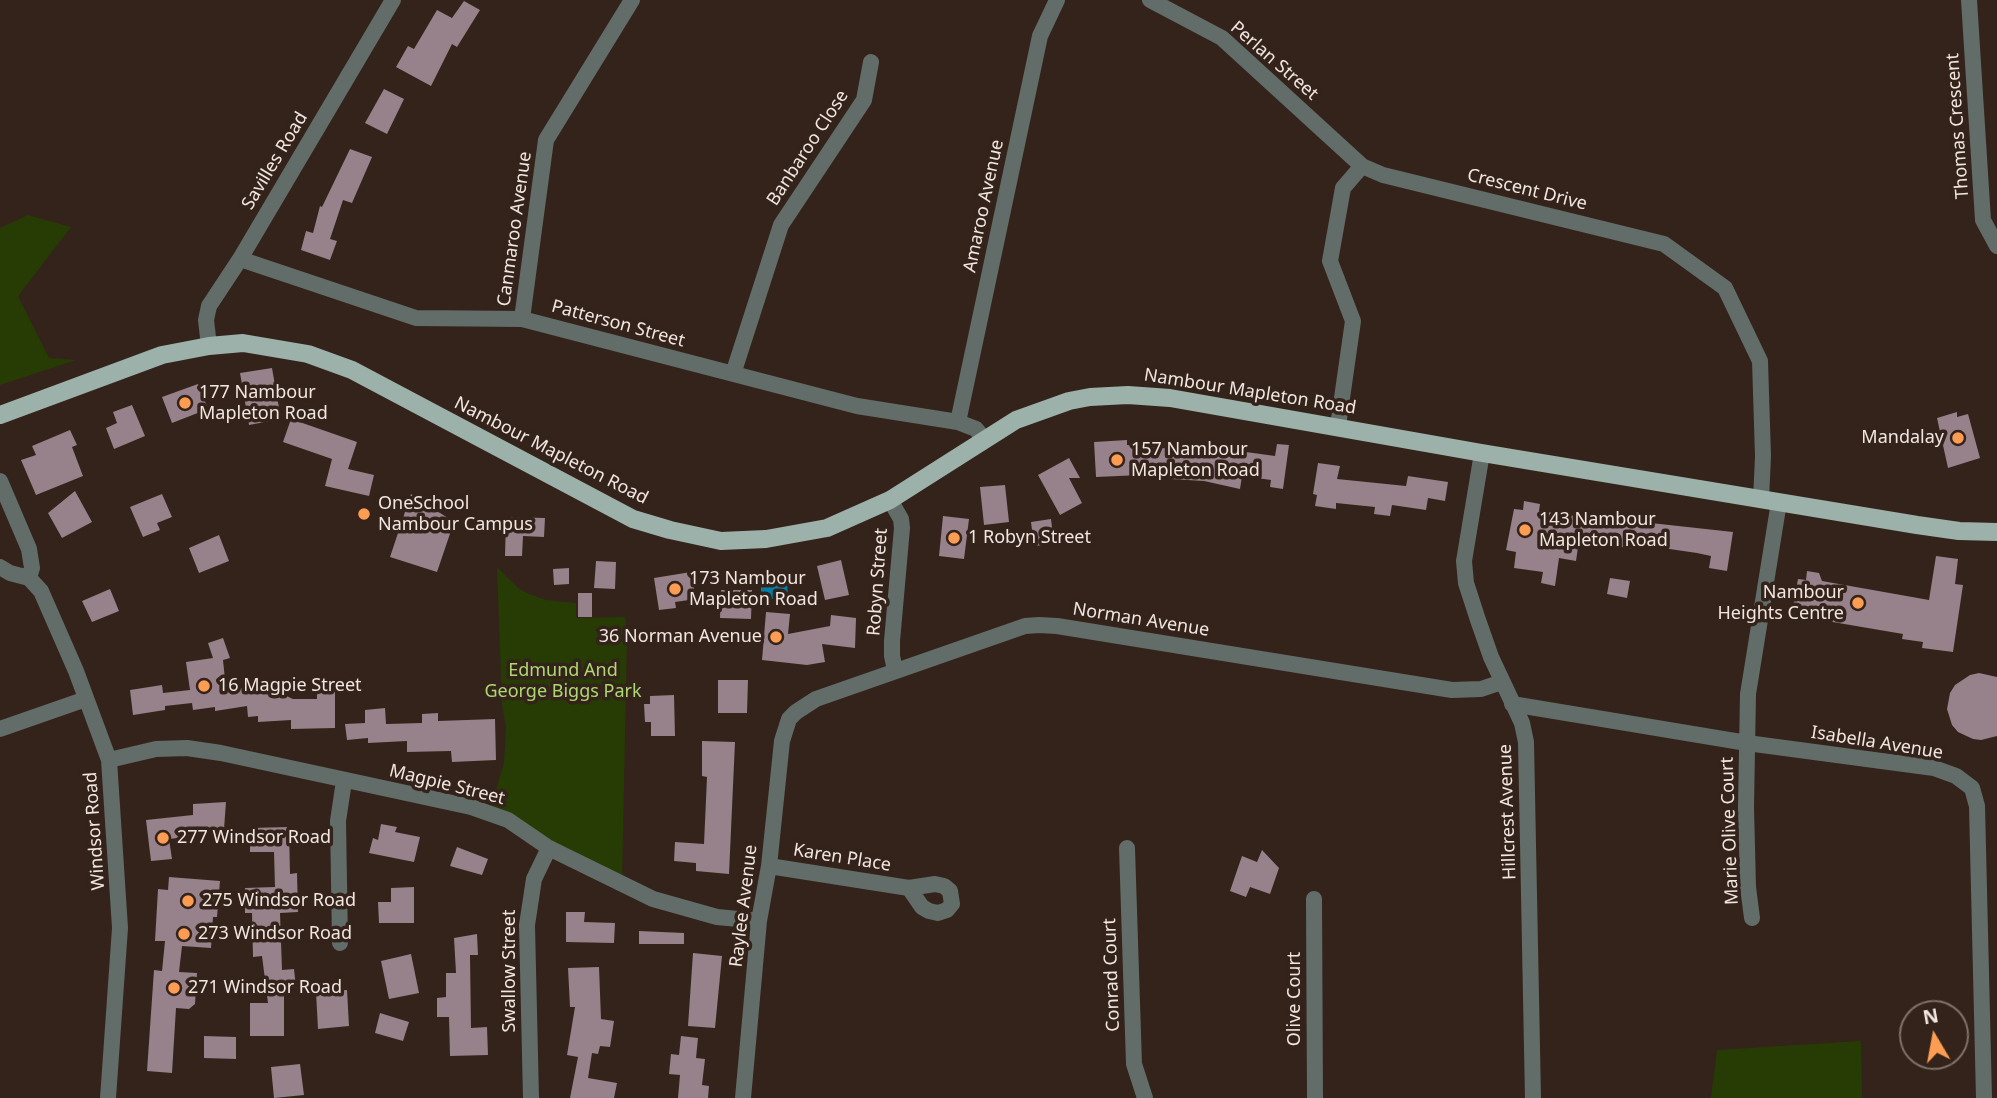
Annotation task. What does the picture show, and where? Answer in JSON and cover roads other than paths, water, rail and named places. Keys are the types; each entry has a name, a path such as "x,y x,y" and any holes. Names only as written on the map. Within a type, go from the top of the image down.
{"main road":[{"name":"Nambour Mapleton Road","path":"0,415 162,355 243,343 308,354 352,370 633,519 696,537 721,541 810,532 842,522 890,500 1016,420 1041,410 1090,397 1111,395 1170,398 1760,499 1959,531 1997,532"}],"street":[{"name":"Savilles Road","path":"209,346 206,320 209,306 240,259 393,0"},
{"name":"Canmaroo Avenue","path":"522,319 546,140 632,0"},
{"name":"Amaroo Avenue","path":"958,422 1040,36 1057,0"},
{"name":"Perlan Street","path":"1150,0 1222,38 1362,166"},
{"name":"Thomas Crescent","path":"1969,0 1983,220 1997,246"},
{"name":"Banbaroo Close","path":"733,374 782,225 864,100 871,62"},
{"path":"1338,426 1353,321 1330,261 1343,188 1362,166"},
{"name":"Crescent Drive","path":"1362,166 1383,175 1664,244 1725,288 1760,361 1763,456 1760,499"},
{"name":"Patterson Street","path":"240,259 416,318 522,319 857,406 958,422 976,429 984,439"},
{"name":"Hillcrest Avenue","path":"1482,453 1464,561 1469,592 1502,682 1522,723 1526,742 1529,782 1533,1098"},
{"name":"Windsor Road","path":"0,481 29,549 32,568 29,578 41,591 109,760 120,928 108,1098"},
{"name":"Robyn Street","path":"890,500 901,519 902,528 892,641 895,670"},
{"path":"1512,704 1747,743 1748,694 1779,502"},
{"path":"0,567 29,578"},
{"name":"Norman Avenue","path":"789,719 816,699 1025,626 1039,625 1452,690 1481,689 1502,682"},
{"path":"0,729 86,699"},
{"name":"Raylee Avenue","path":"743,1098 759,921 769,866 782,741 789,719"},
{"name":"Marie Olive Court","path":"1747,743 1748,887 1752,918"},
{"name":"Isabella Avenue","path":"1747,743 1934,768 1956,776 1972,788 1977,806 1984,1098"},
{"name":"Magpie Street","path":"109,760 156,749 187,748 471,807 508,820 549,848 653,899 717,917 759,921"},
{"path":"340,943 338,821 344,781"},
{"name":"Swallow Street","path":"531,1098 527,925 529,897 534,879 549,848"},
{"name":"Conrad Court","path":"1127,848 1134,1064 1145,1098"},
{"name":"Karen Place","path":"769,866 909,888"},
{"name":"Olive Court","path":"1314,899 1315,1098"}],"water":[{"path":"787,583 788,596 761,601 761,584"}],"place":[{"name":"177 Nambour Mapleton Road","path":"185,403"},
{"name":"Mandalay","path":"1958,438"},
{"name":"157 Nambour Mapleton Road","path":"1117,460"},
{"name":"OneSchool Nambour Campus","path":"364,514"},
{"name":"143 Nambour Mapleton Road","path":"1525,530"},
{"name":"1 Robyn Street","path":"954,538"},
{"name":"173 Nambour Mapleton Road","path":"675,589"},
{"name":"Nambour Heights Centre","path":"1858,603"},
{"name":"36 Norman Avenue","path":"776,637"},
{"name":"16 Magpie Street","path":"204,686"},
{"name":"277 Windsor Road","path":"163,838"},
{"name":"275 Windsor Road","path":"188,901"},
{"name":"273 Windsor Road","path":"184,934"},
{"name":"271 Windsor Road","path":"174,988"}],"park label":[{"name":"Edmund And George Biggs Park","path":"563,681"}]}
